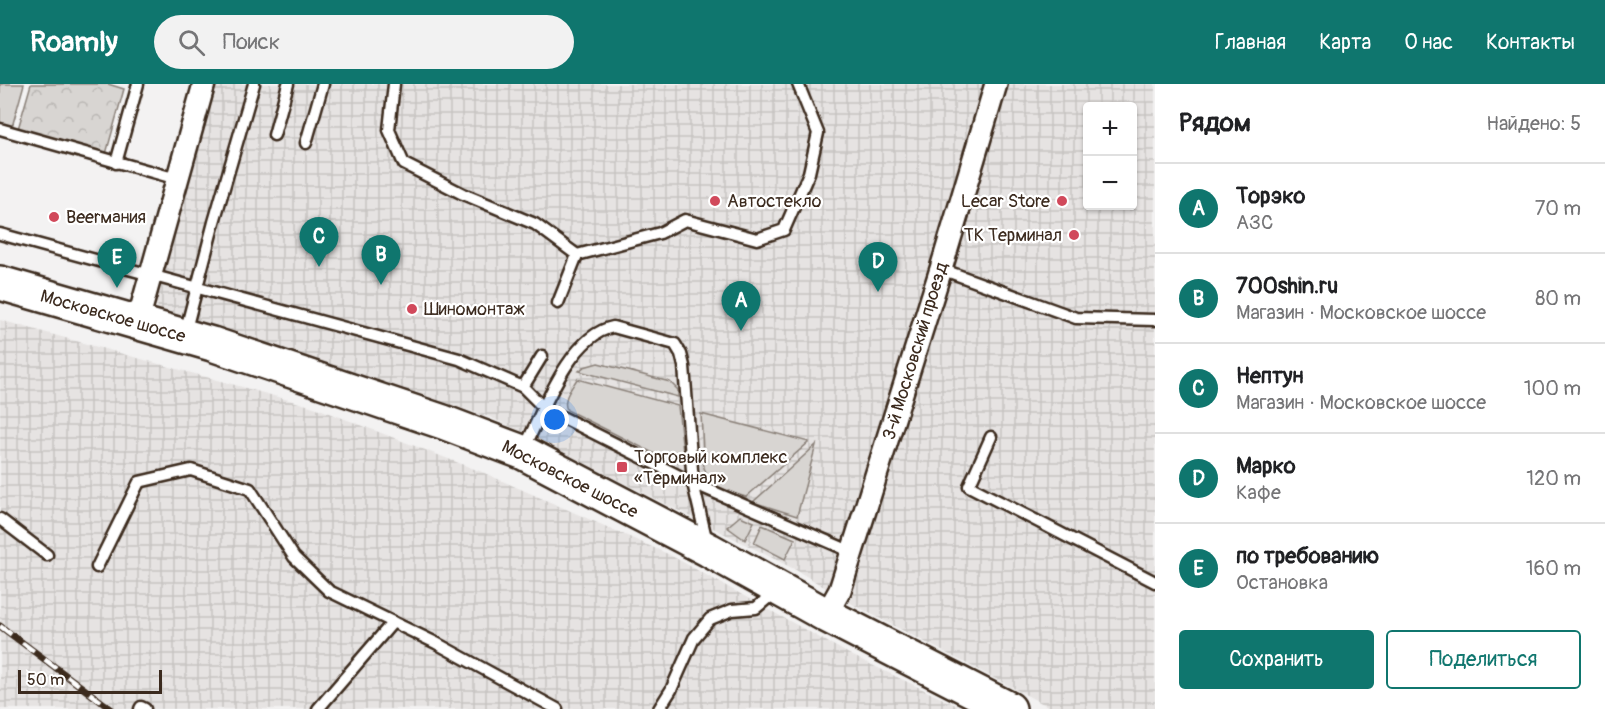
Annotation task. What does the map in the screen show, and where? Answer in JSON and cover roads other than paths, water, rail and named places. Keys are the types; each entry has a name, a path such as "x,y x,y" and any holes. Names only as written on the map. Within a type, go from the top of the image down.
{"main road":[{"name":"Московское шоссе","path":"0,283 212,344 432,418 522,452 709,550 826,615 1009,709"}],"street":[{"path":"137,324 204,84"},
{"name":"3-й Московский проезд","path":"826,615 840,590 942,269 996,84"}],"lane":[{"path":"116,163 138,84"},
{"path":"184,336 254,84"},
{"path":"274,135 288,84"},
{"path":"306,143 322,84"},
{"path":"394,84 389,130 404,164 463,194 535,224 577,255"},
{"path":"577,255 660,233 685,220 757,239 784,230 809,173 818,133 798,84"},
{"path":"0,129 177,179"},
{"path":"0,234 459,359 523,387 544,408 693,483 852,552"},
{"path":"558,303 577,255"},
{"path":"942,269 1076,318 1155,320"},
{"path":"522,452 565,367 589,338 603,329 613,327 675,344 684,366 693,483 709,550"},
{"path":"523,387 542,356"},
{"path":"991,437 969,486 1155,582"},
{"path":"97,567 139,482 191,470 250,489 294,557 329,591 436,643 557,709"},
{"path":"0,519 47,555"},
{"path":"659,709 671,690 694,638 711,619 732,610 756,608 778,589"},
{"path":"318,709 393,622"}],"railway":[{"path":"0,626 111,709"}],"place":[{"name":"Автостекло","path":"715,201"},
{"name":"Lecar Store","path":"1062,201"},
{"name":"Beerмания","path":"54,217"},
{"name":"ТК Терминал","path":"1074,235"},
{"name":"Нептун","path":"319,267"},
{"name":"700shin.ru","path":"381,285"},
{"name":"по требованию","path":"117,288"},
{"name":"Марко","path":"878,292"},
{"name":"Шиномонтаж","path":"412,309"},
{"name":"Торэко","path":"741,331"},
{"name":"Торговый комплекс «Терминал»","path":"622,467"}]}
